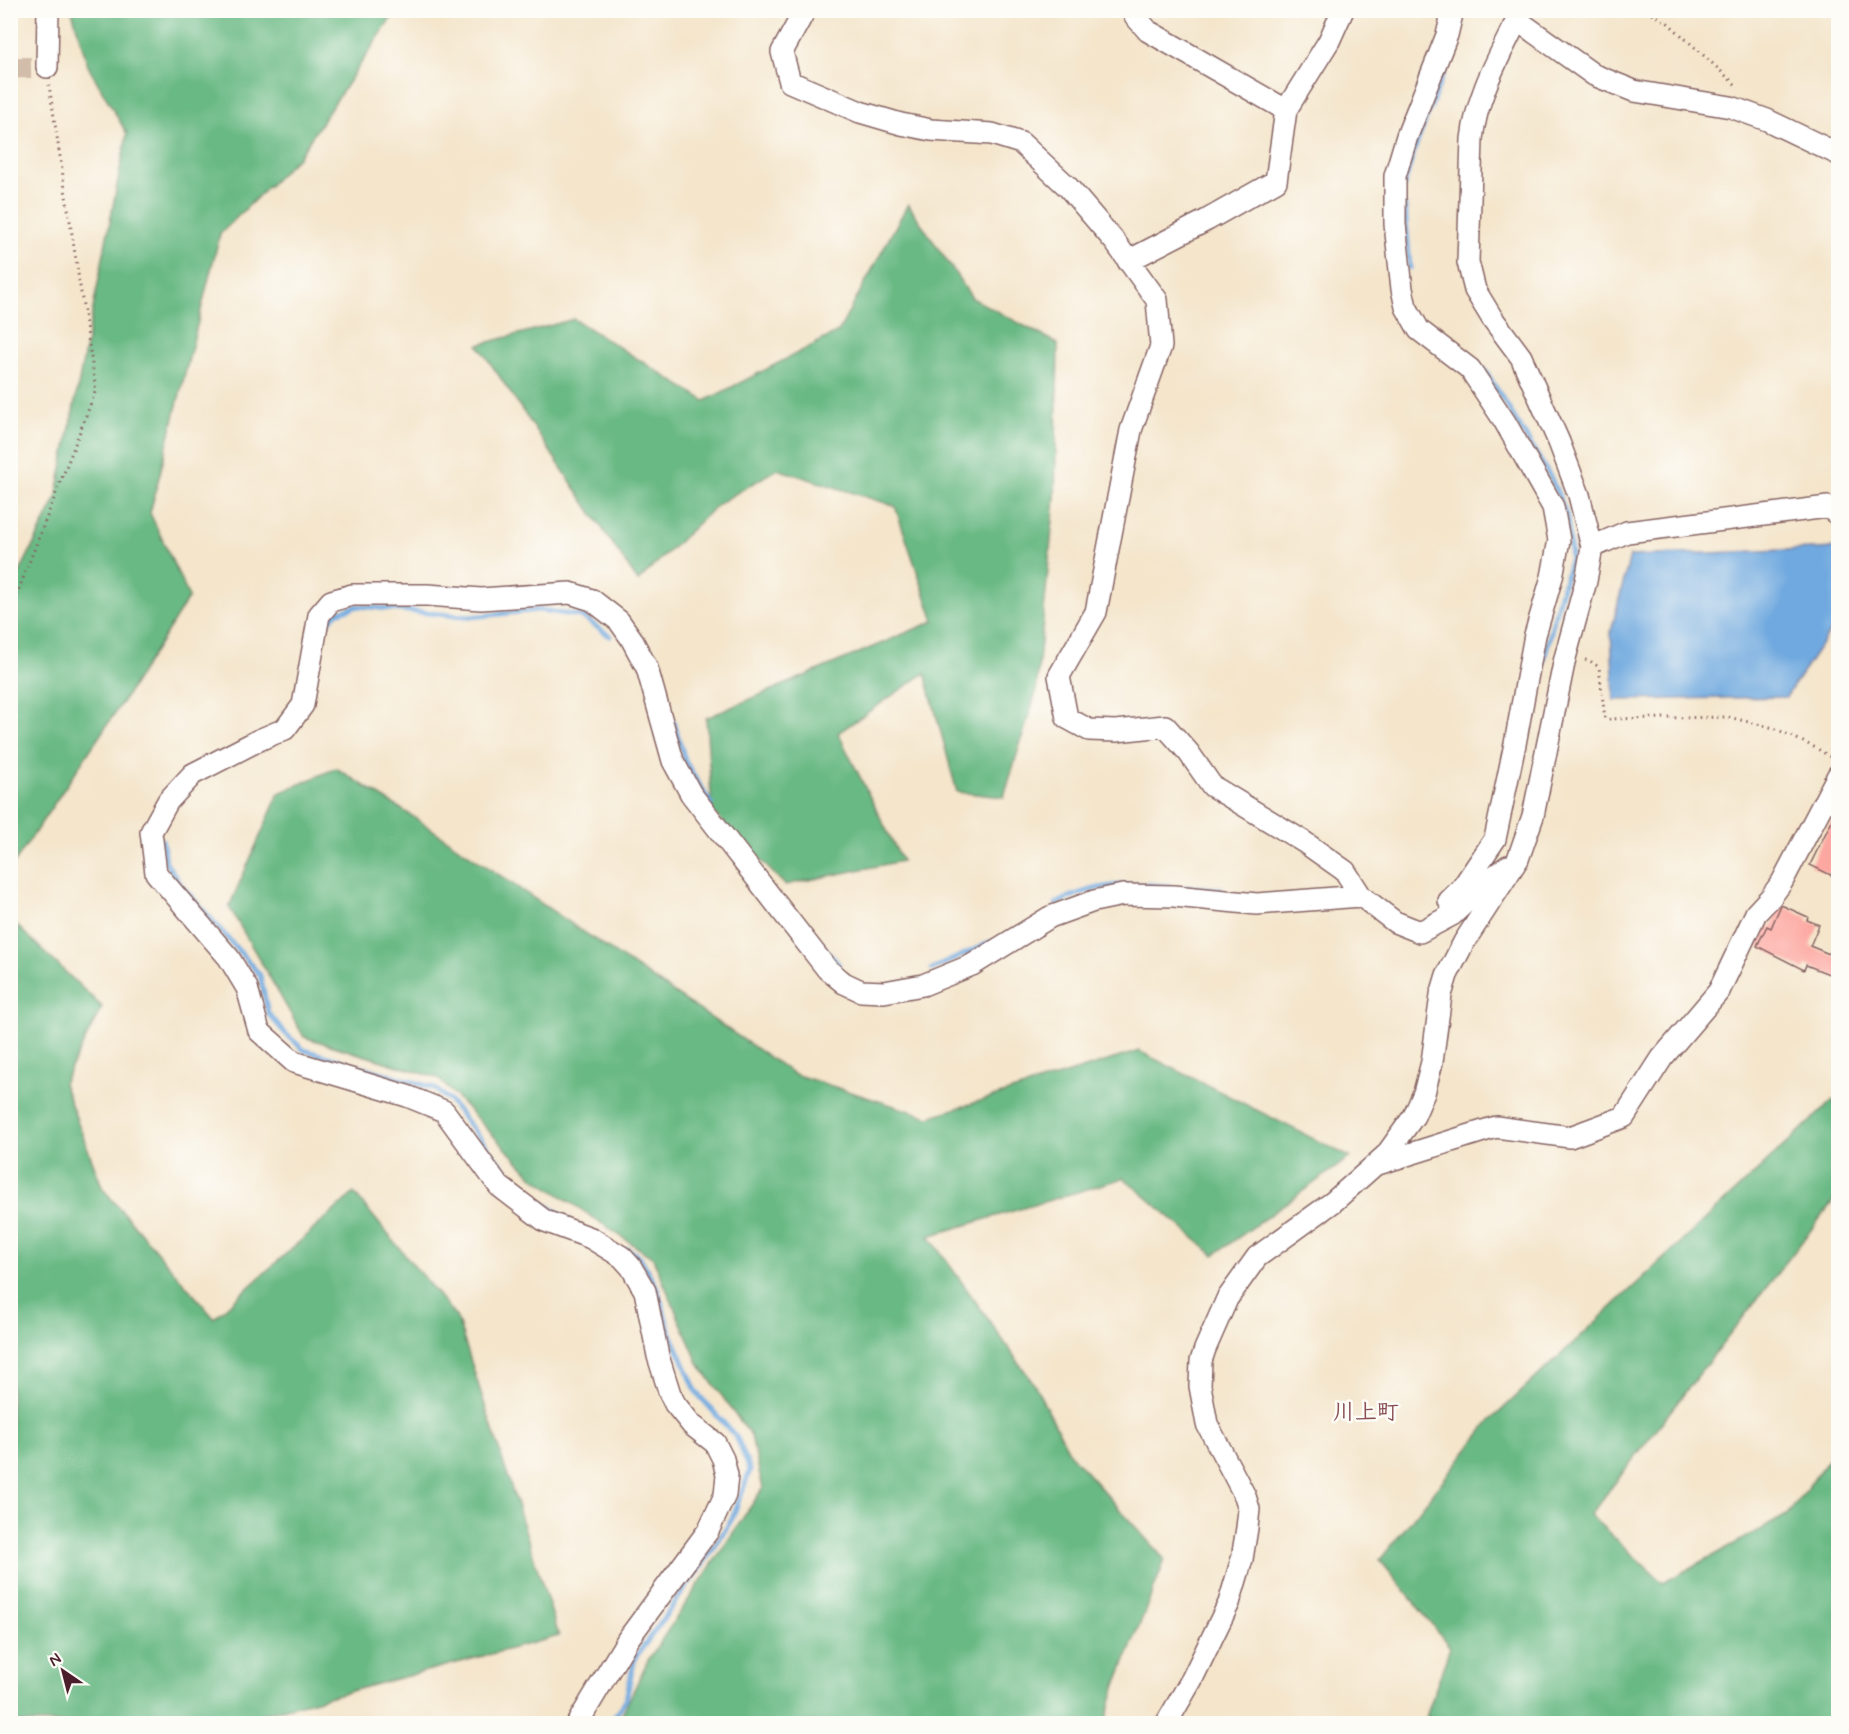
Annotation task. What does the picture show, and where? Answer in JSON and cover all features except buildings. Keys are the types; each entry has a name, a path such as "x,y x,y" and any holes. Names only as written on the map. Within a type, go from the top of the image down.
{"street":[{"path":"47,67 48,10"},
{"path":"806,10 782,52 790,82 860,112 901,124 931,130 992,134 1021,143 1068,188 1115,242 1157,300 1161,346 1131,430 1096,612 1059,676 1067,718 1089,730 1116,731 1165,726 1189,753 1212,786 1304,842 1345,871 1361,896 1395,922 1420,932 1452,915 1489,880 1518,859"},
{"path":"1135,10 1135,16 1148,31 1175,49 1286,110"},
{"path":"1128,261 1276,181 1286,110 1329,41 1343,10"},
{"path":"1420,932 1462,888 1495,839 1535,635 1552,577 1559,540 1553,507 1505,423 1470,369 1419,330 1406,307 1402,289 1395,224 1395,176 1407,136 1447,35 1453,10"},
{"path":"1166,1724 1192,1679 1229,1603 1239,1570 1249,1509 1245,1496 1207,1424 1200,1386 1204,1349 1227,1299 1257,1257 1327,1207 1374,1165 1396,1142 1414,1116 1424,1093 1429,1072 1441,995 1447,975 1464,942 1518,859 1533,816 1565,658 1586,581 1592,547 1579,495 1521,357 1492,318 1475,290 1468,262 1474,122 1482,93 1518,15 1594,75 1634,91 1731,108 1767,120 1839,154"},
{"path":"1592,547 1627,532 1828,507 1839,515"},
{"path":"577,1724 628,1639 708,1532 725,1495 727,1475 723,1459 715,1443 692,1425 670,1394 658,1356 645,1291 631,1267 622,1257 591,1238 545,1221 499,1186 444,1111 407,1096 294,1062 259,1030 247,988 230,958 156,873 151,832 168,801 193,774 285,729 303,705 319,615 323,609 331,602 352,595 481,598 570,593 592,600 619,621 647,668 673,761 690,794 827,969 844,983 861,992 884,992 923,985 972,965 1050,917 1094,901 1123,895 1174,896 1257,904 1361,896"},
{"path":"1374,1165 1497,1127 1570,1137 1624,1117 1662,1058 1719,991 1756,913 1772,897 1782,882 1839,775"}],"path":[{"path":"1647,10 1668,23 1736,85 1731,108"},
{"path":"10,612 96,390 47,67"},
{"path":"1565,658 1590,661 1599,667 1605,719 1728,717 1774,728 1816,748 1839,763"}],"green space":[{"path":"72,11 394,11 394,14 299,156 220,234 150,513 189,597 127,695 11,868 11,590 56,499 127,134 88,66"},
{"path":"908,204 972,298 1058,344 1055,499 1036,692 1004,797 957,792 925,673 838,733 902,861 785,885 712,811 706,718 934,621 895,506 777,469 718,504 638,581 478,345 574,319 705,401 838,332"},
{"path":"336,768 412,816 794,1074 929,1117 1139,1051 1350,1157 1214,1255 1124,1178 929,1236 1034,1384 1071,1455 1165,1560 1116,1685 1105,1723 618,1723 648,1660 763,1488 751,1436 698,1363 653,1258 533,1177 438,1078 304,1037 229,907 279,793"},
{"path":"11,920 102,1007 63,1083 103,1189 214,1318 354,1193 457,1318 559,1636 248,1718 241,1723 11,1723"},
{"path":"1833,1100 1838,1106 1838,1195 1590,1515 1663,1583 1787,1515 1838,1447 1838,1723 1424,1723 1450,1647 1380,1560 1490,1421"}],"water":[{"path":"1838,548 1838,620 1786,697 1614,700 1611,631 1630,556"}],"waterway":[{"path":"1457,38 1464,10"},
{"path":"1404,185 1416,145 1448,61"},
{"path":"1405,206 1410,268"},
{"path":"1478,365 1487,373 1551,478 1567,516 1571,558 1533,703"},
{"path":"324,627 336,613 358,606 469,617 539,610 581,616 610,636"},
{"path":"674,722 685,761 711,804"},
{"path":"162,840 166,862 181,885 260,975 268,1013 286,1034 304,1050 434,1088 449,1100 523,1191 568,1219"},
{"path":"1056,904 1097,888 1125,885 1169,886"},
{"path":"1187,887 1221,889"},
{"path":"811,932 839,965"},
{"path":"932,969 991,942"},
{"path":"610,1724 626,1699 635,1658 712,1551 732,1519 750,1470 737,1438 697,1393 669,1329 657,1288 640,1257 627,1249"}],"tunnel":[{"path":"10,68 47,67"}],"district":[{"name":"川上町","path":"1366,1413"}]}
